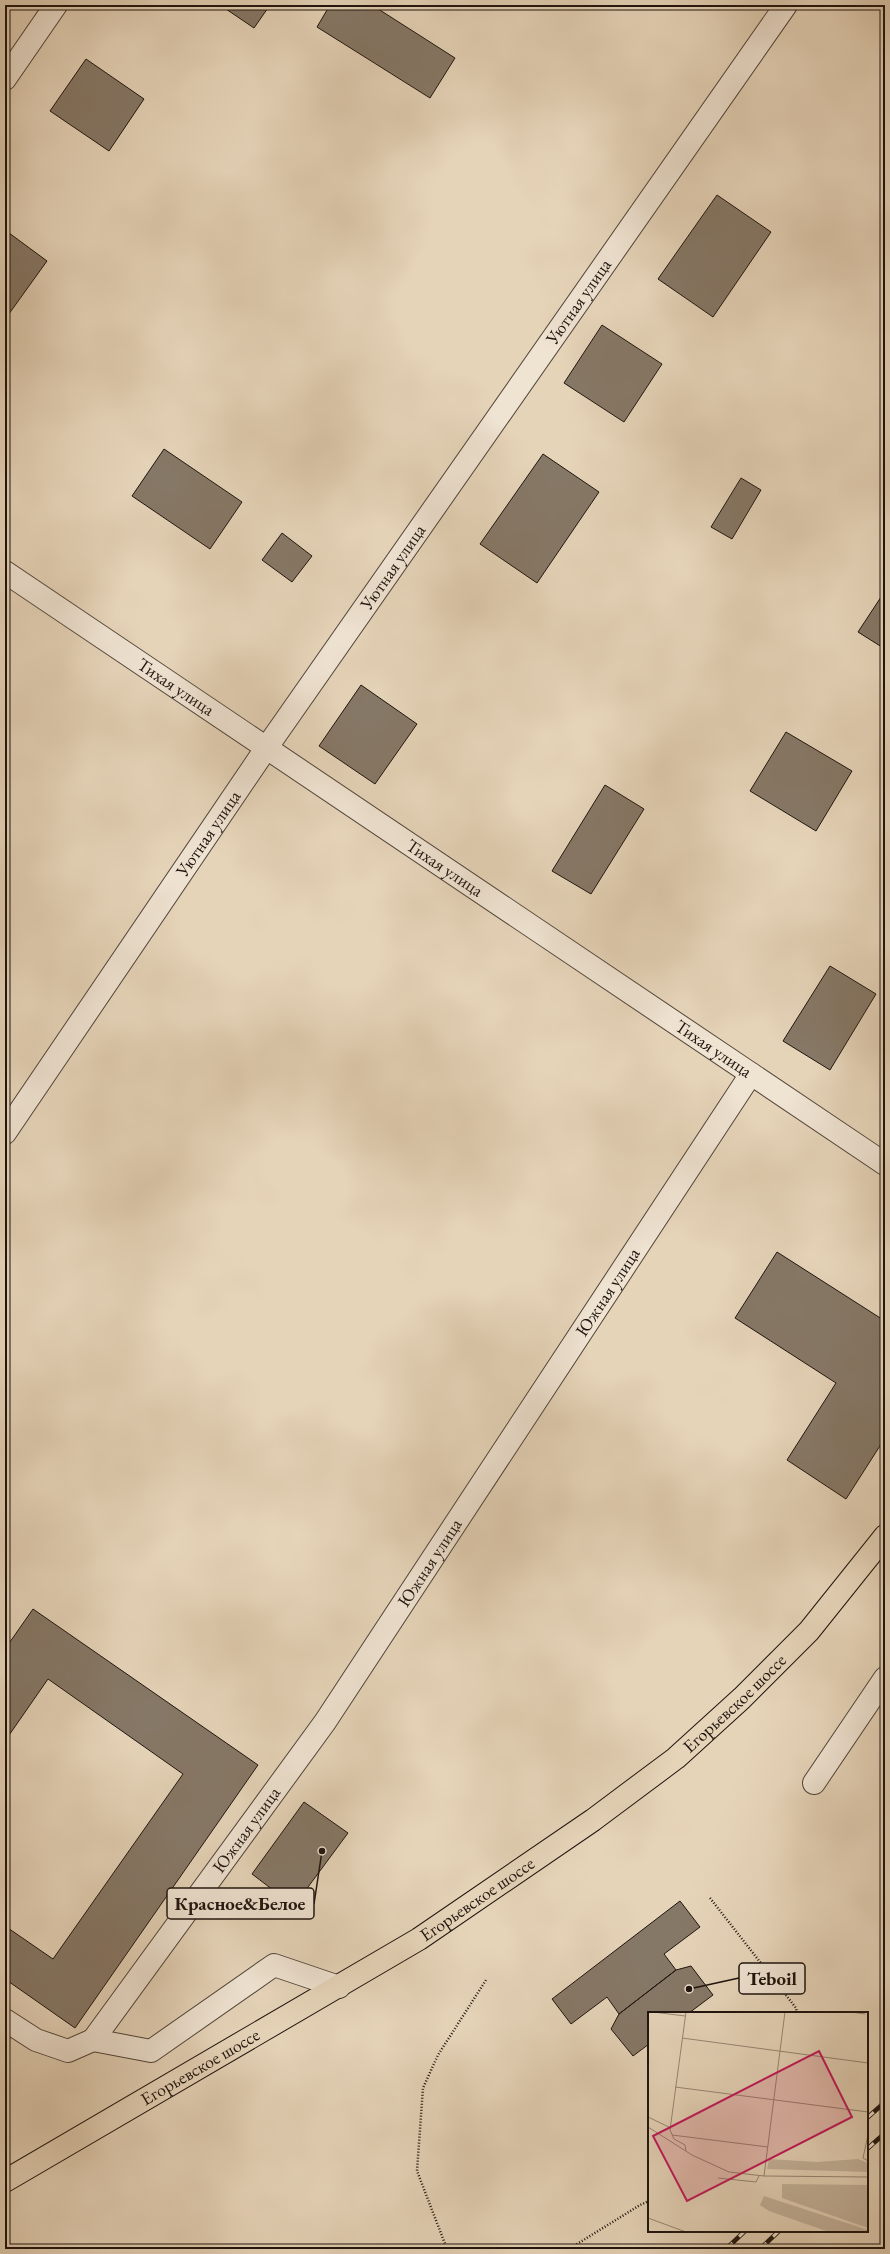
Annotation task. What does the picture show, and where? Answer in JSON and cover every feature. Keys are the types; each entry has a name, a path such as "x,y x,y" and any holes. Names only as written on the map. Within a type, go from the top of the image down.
{"main road":[{"name":"Егорьевское шоссе","path":"5,2181 339,1988 420,1939 593,1820 676,1758 742,1698 809,1631 885,1536"}],"street":[{"path":"5,80 56,5"},
{"name":"Уютная улица","path":"5,1133 267,747 786,5"},
{"name":"Тихая улица","path":"5,572 885,1164"},
{"name":"Южная улица","path":"93,2040 325,1722 751,1074"},
{"path":"814,1783 885,1678"},
{"path":"8,2026 36,2040 68,2051 93,2040 151,2051 274,1965 339,1988"}],"path":[{"path":"710,1898 796,2008 797,2012"},
{"path":"447,2249 417,2171 424,2088 438,2055 486,1980"},
{"path":"570,2249 640,2205 648,2202"}],"building":[{"path":"220,5 270,5 254,28"},
{"path":"330,5 372,5 455,58 430,98 317,27"},
{"path":"86,59 144,99 109,151 50,111"},
{"path":"717,195 771,232 713,317 658,279"},
{"path":"5,230 47,261 6,318 5,317"},
{"path":"602,325 662,364 624,422 564,383"},
{"path":"164,449 242,502 210,549 132,496"},
{"path":"543,454 599,492 537,583 480,544"},
{"path":"741,478 761,490 732,539 711,527"},
{"path":"282,533 312,556 292,582 262,560"},
{"path":"885,591 885,649 858,632"},
{"path":"361,685 417,724 375,784 319,746"},
{"path":"786,732 852,771 816,831 750,791"},
{"path":"605,785 644,809 591,894 552,871"},
{"path":"830,966 876,994 830,1070 783,1041"},
{"path":"777,1252 885,1321 885,1438 846,1499 787,1460 836,1383 735,1318"},
{"path":"33,1609 258,1765 75,2028 5,1979 5,1926 53,1959 183,1774 48,1679 5,1741 5,1649"},
{"path":"304,1802 348,1833 294,1906 252,1874"},
{"path":"680,1901 700,1927 664,1954 676,1970 619,2014 607,1997 571,2024 552,1999"},
{"path":"691,1966 713,1995 690,2012 648,2012 648,2045 633,2056 611,2029 619,2014 676,1970"}],"railway":[{"path":"868,2117 885,2102"},
{"path":"868,2148 885,2133"},
{"path":"726,2249 744,2232"},
{"path":"760,2249 778,2232"}],"place":[{"name":"Красное&Белое","path":"322,1851"},
{"name":"Teboil","path":"689,1989"}]}
